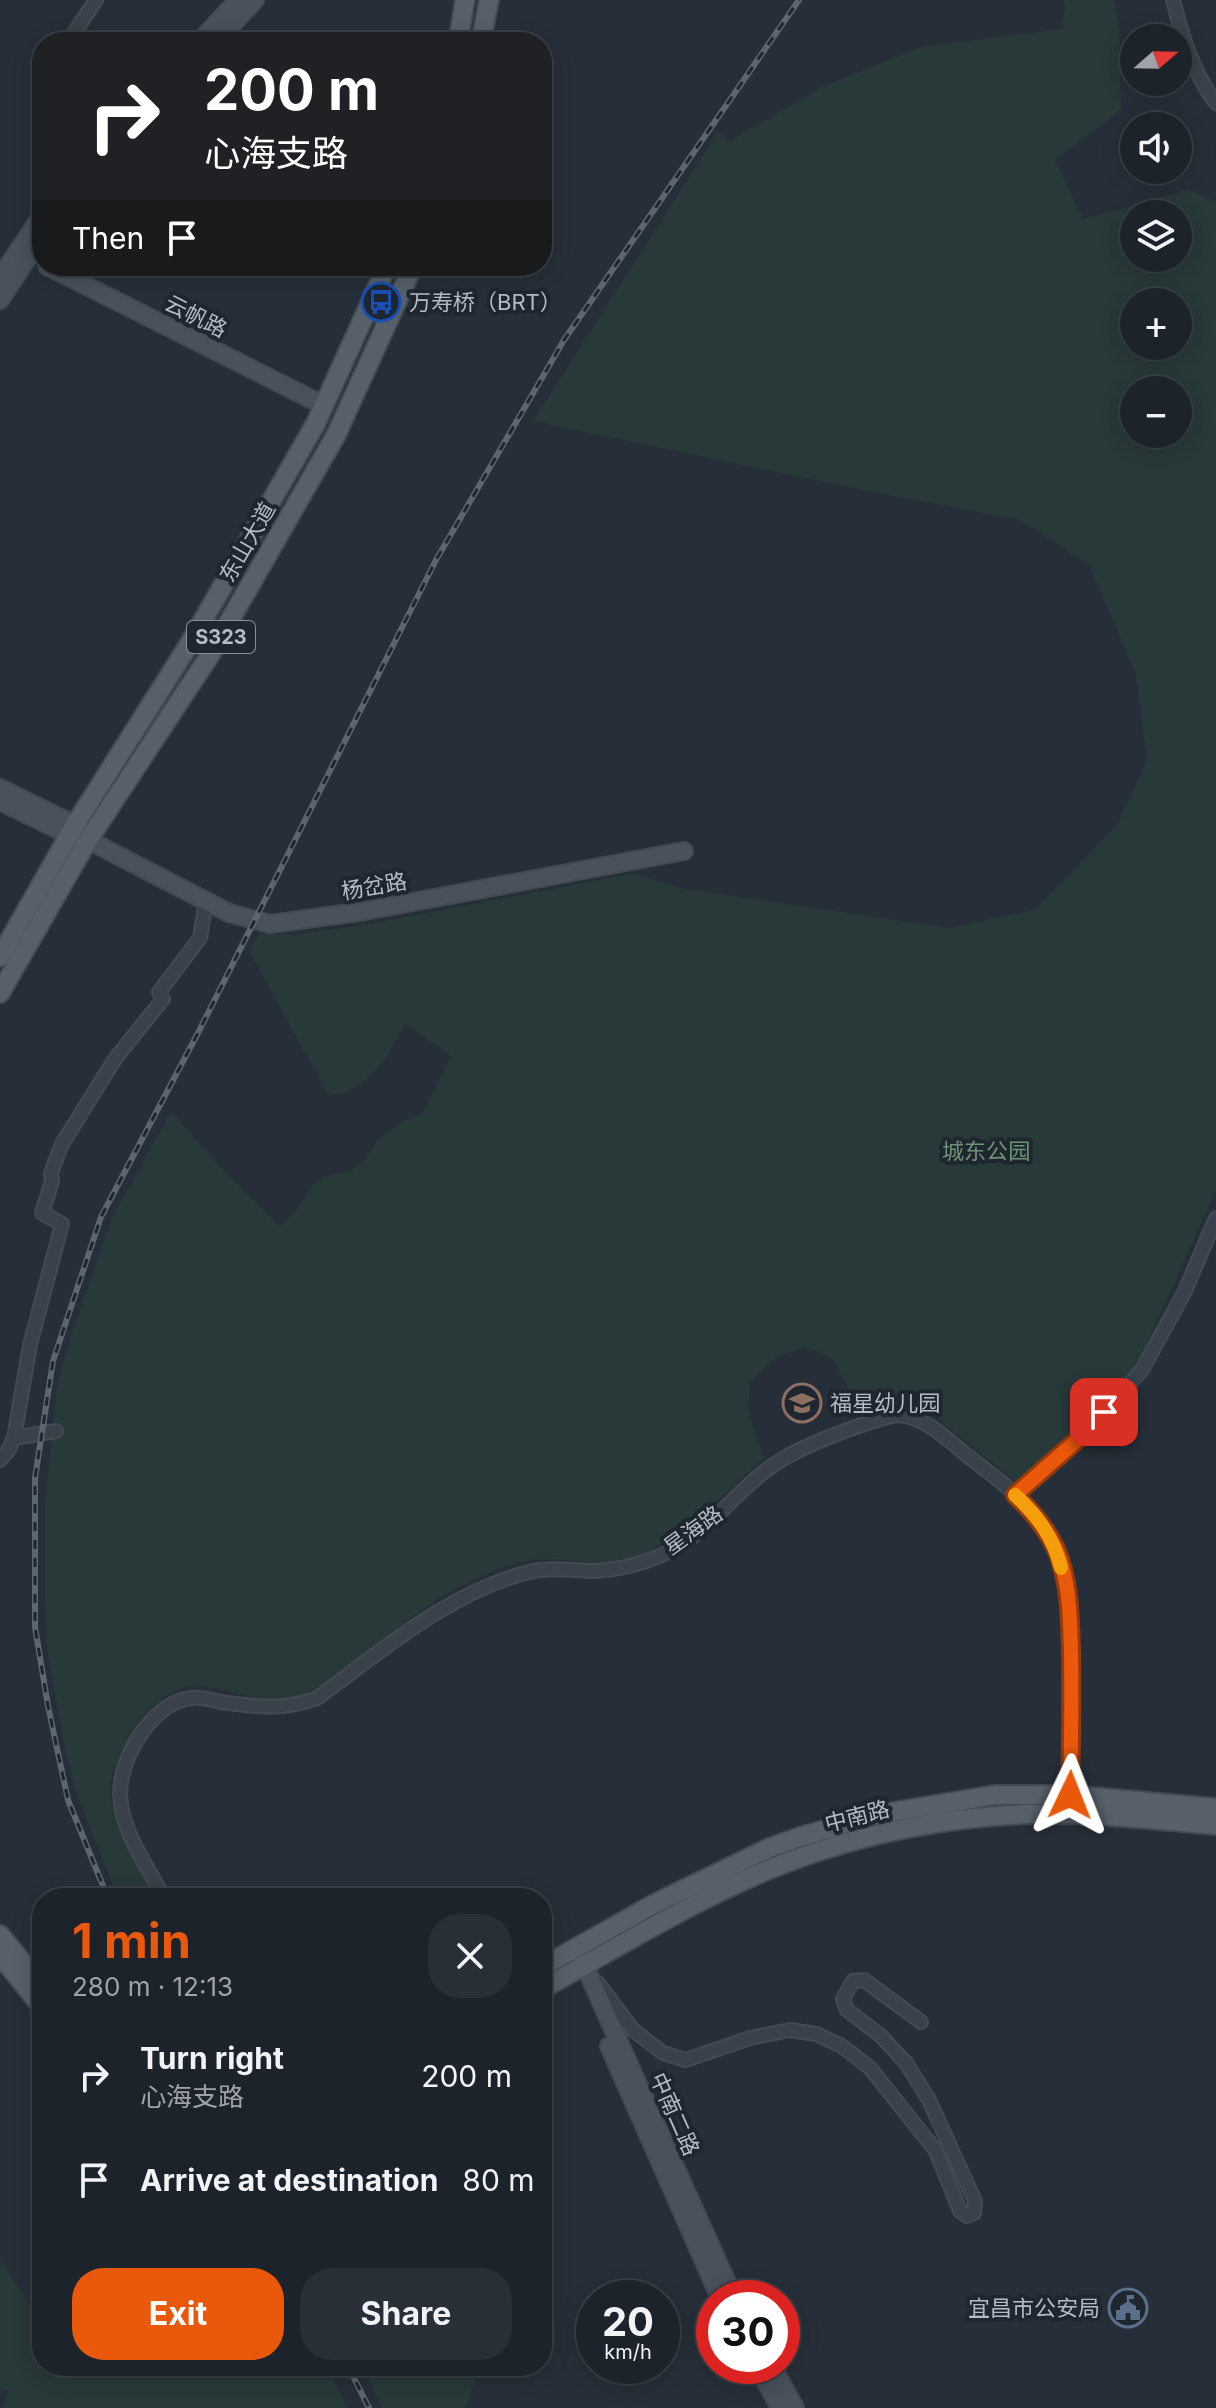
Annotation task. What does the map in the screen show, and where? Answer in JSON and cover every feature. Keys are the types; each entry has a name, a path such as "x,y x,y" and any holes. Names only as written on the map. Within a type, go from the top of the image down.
{"main road":[{"path":"208,32 238,0"},
{"path":"225,32 255,0"},
{"path":"460,32 465,0"},
{"path":"483,32 489,0"},
{"path":"0,278 32,230"},
{"path":"0,300 32,263"},
{"name":"云帆路","path":"67,276 325,406"},
{"name":"东山大道","path":"0,957 190,643 325,406 383,276"},
{"name":"东山大道","path":"0,993 77,833 210,655 336,435 408,276"},
{"name":"杨岔路","path":"0,788 77,833 229,913 270,924 365,911 684,851"},
{"name":"杨岔路","path":"0,801 77,833"},
{"name":"中南路","path":"552,1980 576,1959 706,1878 769,1848 875,1815 981,1797 1070,1795 1216,1808"},
{"name":"中南路","path":"552,1965 576,1959 771,1869 822,1850 913,1827 976,1818 1065,1814 1216,1825"},
{"path":"0,1935 32,1974"},
{"path":"0,1955 32,1995"},
{"name":"中南二路","path":"576,1959 712,2280"},
{"name":"中南二路","path":"576,1959 726,2280"},
{"path":"767,2384 780,2408"},
{"path":"782,2384 795,2408"}],"street":[{"path":"75,32 96,0"},
{"path":"1173,0 1181,33 1197,73 1216,103"},
{"path":"0,1460 14,1438 30,1345 62,1224 42,1213 52,1181 51,1173 62,1144 115,1059 163,999 159,992 200,938 206,901"},
{"path":"1015,1495 1085,1433 1142,1370 1185,1291 1216,1218"},
{"name":"星海路","path":"159,1888 127,1830 120,1806 119,1786 122,1766 137,1740 151,1719 173,1702 194,1697 275,1708 296,1706 317,1698 443,1608 468,1595 533,1571 595,1571 628,1567 671,1550 707,1525 769,1468 846,1431 896,1415 930,1424 1015,1495 1047,1531 1057,1552 1068,1591 1072,1707 1070,1795"},
{"path":"14,1438 56,1431"},
{"path":"576,1959 633,2030 663,2053 686,2060 750,2038 790,2030 816,2034 842,2046 870,2068 936,2151 960,2211 967,2216 974,2213 975,2201 929,2100 906,2063 881,2036 847,2010 843,1999 853,1981 864,1980 921,2022"}],"green space":[{"name":"城东公园","path":"1064,0 1114,0 1119,27 1121,110 1055,160 1083,219 1120,209 1120,272 1192,272 1192,200 1152,200 1189,190 1216,202 1216,1190 1138,1364 1081,1427 1016,1482 935,1416 905,1406 861,1414 834,1361 818,1351 804,1347 775,1358 750,1382 748,1411 764,1458 698,1518 662,1544 612,1563 531,1560 491,1573 425,1608 345,1669 302,1695 275,1700 188,1687 174,1691 161,1700 144,1717 123,1747 114,1768 110,1790 112,1806 124,1839 152,1888 114,1888 76,1792 66,1752 47,1649 45,1596 45,1502 58,1380 112,1217 171,1112 222,1169 280,1226 298,1208 312,1185 325,1176 349,1172 362,1163 378,1140 395,1126 422,1114 451,1056 406,1024 370,1077 336,1095 326,1091 249,951 261,932 292,935 370,924 634,873 680,888 949,928 1034,910 1117,826 1147,760 1136,674 1089,565 1021,520 533,421 718,132 730,141 822,87 921,47 1062,29"},
{"path":"0,2259 32,2308 32,2376 331,2376 347,2408 2,2408 8,2391 0,2388"},
{"path":"367,2376 476,2376 466,2408 382,2408"}],"railway":[{"path":"104,1888 68,1800 35,1627 35,1478 53,1361 101,1217 199,1031 436,560 564,340 799,0"},
{"path":"353,2376 369,2408"}],"slow traffic":[{"path":"1015,1495 1047,1531 1061,1568"}],"place":[{"name":"万寿桥（BRT）","path":"381,302"},
{"name":"福星幼儿园","path":"802,1403"},
{"name":"宜昌市公安局","path":"1128,2308"}],"route":[{"path":"1070,1795 1072,1707 1068,1591 1057,1552 1047,1531 1015,1495 1104,1412"}]}
